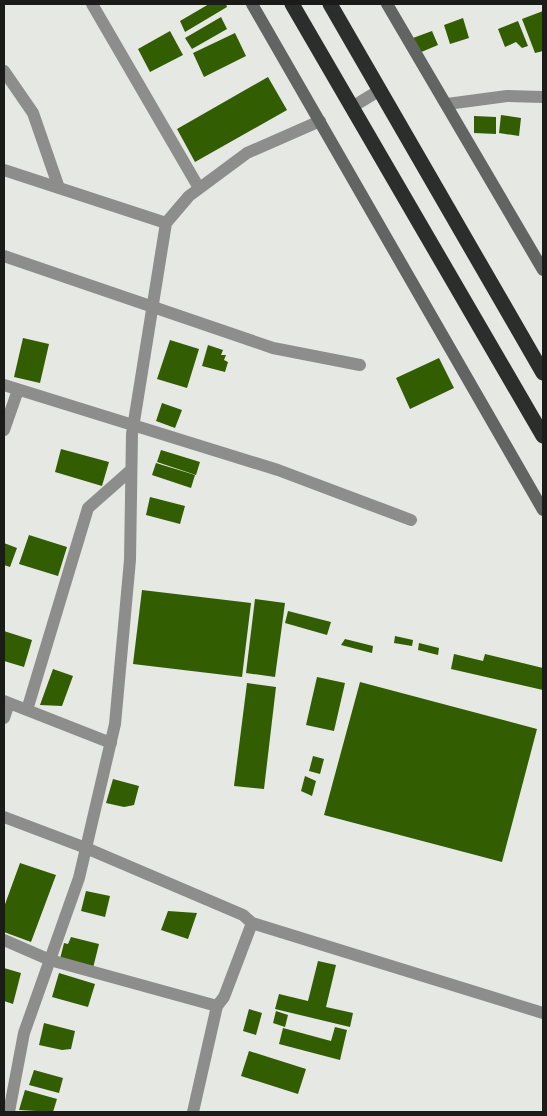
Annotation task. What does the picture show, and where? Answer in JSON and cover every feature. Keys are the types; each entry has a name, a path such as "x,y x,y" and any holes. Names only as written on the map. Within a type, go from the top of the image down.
{"highway":[{"path":"292,4 543,436"},
{"path":"330,4 543,373"}],"street":[{"path":"92,4 199,188"},
{"path":"252,4 543,510"},
{"path":"387,4 543,270"},
{"path":"4,71 33,112 59,188"},
{"path":"352,107 380,90"},
{"path":"447,104 508,96 543,97"},
{"path":"8,1103 24,1034 79,878 115,724 130,560 133,426 166,223 189,196 247,153 320,121"},
{"path":"4,170 166,223"},
{"path":"4,256 273,348 360,365"},
{"path":"4,385 278,470 411,520"},
{"path":"4,430 18,390"},
{"path":"27,710 88,508 131,470"},
{"path":"4,718 6,702 111,743"},
{"path":"4,817 86,848 243,915 252,923 543,1013"},
{"path":"193,1112 217,1006 224,997 252,923"},
{"path":"4,940 50,960 217,1006"}],"building":[{"path":"209,4 226,4 227,7 185,32 180,21"},
{"path":"543,11 543,51 535,53 522,19"},
{"path":"221,17 227,29 192,49 185,38"},
{"path":"463,18 469,38 450,44 444,25"},
{"path":"518,21 528,46 522,48 516,42 505,47 498,29"},
{"path":"170,31 183,55 150,72 138,49"},
{"path":"432,31 438,45 419,53 413,38"},
{"path":"235,33 246,56 204,77 193,53"},
{"path":"268,77 287,110 195,162 177,129"},
{"path":"501,115 521,118 519,136 499,133"},
{"path":"474,116 496,117 496,134 474,133"},
{"path":"23,338 49,344 40,383 14,377"},
{"path":"170,340 199,349 187,388 157,379"},
{"path":"208,345 223,350 221,355 226,355 224,360 228,362 225,372 202,366"},
{"path":"439,358 454,388 410,409 396,378"},
{"path":"162,403 182,410 175,428 156,421"},
{"path":"61,449 109,462 102,486 55,472"},
{"path":"161,450 200,462 196,475 157,462"},
{"path":"156,463 195,475 191,488 152,475"},
{"path":"150,497 185,506 180,524 146,515"},
{"path":"29,535 67,547 58,576 19,564"},
{"path":"4,543 17,548 10,567 4,565"},
{"path":"142,590 251,603 242,677 133,664"},
{"path":"255,599 285,603 275,677 246,673"},
{"path":"288,611 331,622 327,635 285,623"},
{"path":"4,631 32,640 24,667 4,661"},
{"path":"395,636 413,640 412,646 394,643"},
{"path":"345,639 373,646 372,653 341,645"},
{"path":"419,643 439,648 438,655 418,650"},
{"path":"454,654 483,661 485,654 543,668 543,690 451,669"},
{"path":"53,669 73,676 62,706 40,705"},
{"path":"317,677 345,683 334,731 306,725"},
{"path":"360,682 537,729 502,862 324,815"},
{"path":"247,683 276,687 264,789 234,786"},
{"path":"313,756 324,759 320,774 309,771"},
{"path":"305,776 316,781 312,796 301,791"},
{"path":"113,779 139,786 134,805 124,807 106,803"},
{"path":"20,863 56,875 31,942 4,932 4,907"},
{"path":"86,891 110,896 105,917 81,911"},
{"path":"168,911 197,913 188,939 161,930"},
{"path":"71,937 99,944 93,968 60,959 64,943 68,944"},
{"path":"318,961 336,965 326,1007 353,1013 350,1027 275,1009 279,994 308,1001"},
{"path":"4,968 21,973 13,1004 4,1001"},
{"path":"59,973 95,984 88,1007 52,997"},
{"path":"249,1009 262,1013 256,1035 243,1031"},
{"path":"276,1011 288,1015 285,1027 273,1023"},
{"path":"44,1023 75,1031 71,1049 62,1050 39,1045"},
{"path":"335,1027 347,1030 340,1060 279,1044 283,1028 331,1041"},
{"path":"249,1051 306,1069 298,1094 241,1076"},
{"path":"34,1070 63,1078 59,1093 29,1085"},
{"path":"25,1090 57,1099 53,1112 19,1110"}]}
